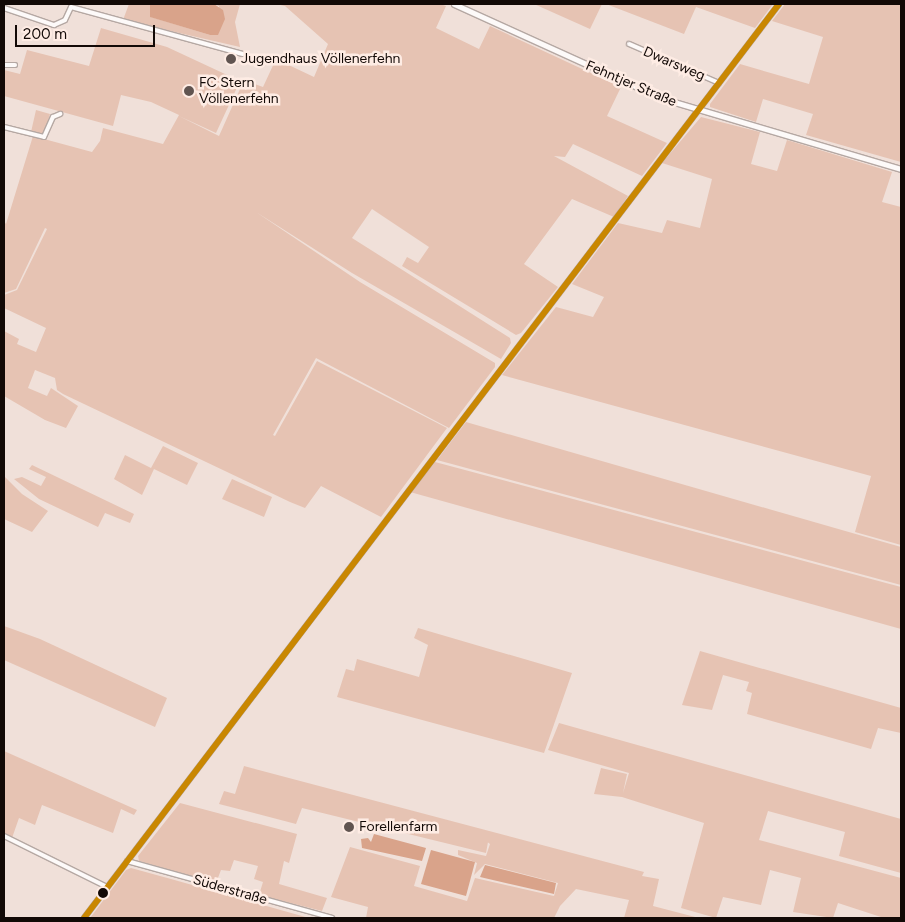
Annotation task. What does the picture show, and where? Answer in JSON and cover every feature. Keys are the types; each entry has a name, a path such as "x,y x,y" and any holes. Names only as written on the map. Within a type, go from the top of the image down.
{"street":[{"name":"Fehntjer Straße","path":"454,4 641,90 698,110 901,169"},
{"name":"Dwarsweg","path":"84,918 779,4"},
{"path":"4,8 54,25 61,24 69,8 72,8 243,54"},
{"name":"Dwarsweg","path":"629,44 719,83"},
{"path":"4,66 15,65"},
{"path":"4,127 44,137 52,118 60,114"},
{"path":"4,836 107,887"},
{"name":"Süderstraße","path":"127,861 332,918"}],"shaded area":[{"path":"129,4 150,4 151,17 210,35 218,35 219,6 214,4 240,4 235,22 240,47 123,20"},
{"path":"150,4 214,4 223,10 225,19 218,35 210,35 150,17"},
{"path":"276,4 440,4 446,6 436,28 479,49 490,26 621,87 607,116 667,143 642,176 573,144 565,157 554,156 628,196 614,217 572,199 524,264 558,287 521,333 516,335 402,266 407,257 418,263 429,247 372,209 352,238 510,338 511,343 501,359 352,273 256,212 360,282 495,363 495,367 449,428 316,358 273,435 275,436 317,361 447,428 381,517 321,486 305,508 290,502 63,394 57,390 55,378 35,370 28,388 47,396 51,388 78,406 66,428 45,420 4,396 4,331 19,339 17,344 36,352 46,328 4,308 4,295 17,290 47,229 45,228 16,289 4,293 4,221 6,224 33,136 92,152 100,141 103,128 163,144 179,115 151,102 121,95 113,126 4,96 4,70 20,74 27,50 89,66 101,28 167,47 240,81 216,133 179,116 219,136 244,80 263,87 276,59 314,77 328,44 285,6"},
{"path":"534,4 602,4 590,29"},
{"path":"606,4 773,4 755,28 696,7 684,34"},
{"path":"785,4 901,4 901,162 806,135 813,114 763,99 756,122 710,107 710,104 740,64 809,84 823,37 772,21"},
{"path":"36,110 50,114 44,136 31,132"},
{"path":"701,117 760,132 751,164 777,171 787,140 892,172 882,202 901,207 901,545 855,532 871,476 502,375 556,307 593,317 604,297 572,284 618,223 662,233 667,220 700,228 712,179 662,163"},
{"path":"466,422 901,547 901,585 437,460"},
{"path":"163,446 198,463 187,485 154,469 142,495 114,479 125,455 151,468"},
{"path":"435,462 901,587 901,629 410,492"},
{"path":"32,465 134,514 130,523 105,513 98,527 39,499 14,479 22,477 41,486 46,477 29,469"},
{"path":"4,476 22,494 48,511 32,532 4,519"},
{"path":"232,479 272,497 264,517 222,499"},
{"path":"4,626 40,639 167,698 155,727 4,660"},
{"path":"418,628 572,673 544,753 337,697 346,669 354,671 357,659 419,677 428,645 414,638"},
{"path":"700,651 901,708 901,733 878,728 871,749 747,714 752,693 746,691 749,682 723,675 712,710 682,705"},
{"path":"559,723 901,819 901,873 839,856 845,832 768,811 759,840 901,878 901,918 884,918 838,903 833,918 793,912 801,878 770,870 761,905 723,897 716,918 681,908 704,823 622,797 594,794 601,768 627,774 623,793 629,773 548,750"},
{"path":"4,751 137,810 134,815 121,809 113,833 42,805 35,825 19,818 12,838 4,834"},
{"path":"244,766 644,872 642,876 659,879 653,906 699,918 624,918 629,900 576,889 560,906 554,918 366,918 368,907 331,897 350,847 420,866 414,886 467,901 475,878 554,896 558,883 485,864 474,875 477,863 458,855 458,850 486,856 490,844 488,842 486,853 302,808 296,824 219,804 224,791 235,794"},
{"path":"180,803 297,834 289,863 284,861 279,884 327,898 322,911 259,895 263,882 254,879 258,866 234,860 230,871 221,870 216,883 139,861 138,856"},
{"path":"374,834 426,848 422,861 362,848 361,839 368,838 371,842"},
{"path":"431,850 475,862 466,896 421,884"},
{"path":"485,865 556,883 554,894 480,877"},
{"path":"131,868 309,918 90,918 126,870"}],"transit line":[{"path":"84,918 779,4"}],"place":[{"name":"Jugendhaus Völlenerfehn","path":"231,59"},
{"name":"FC Stern Völlenerfehn","path":"189,91"},
{"name":"Forellenfarm","path":"349,827"}]}
